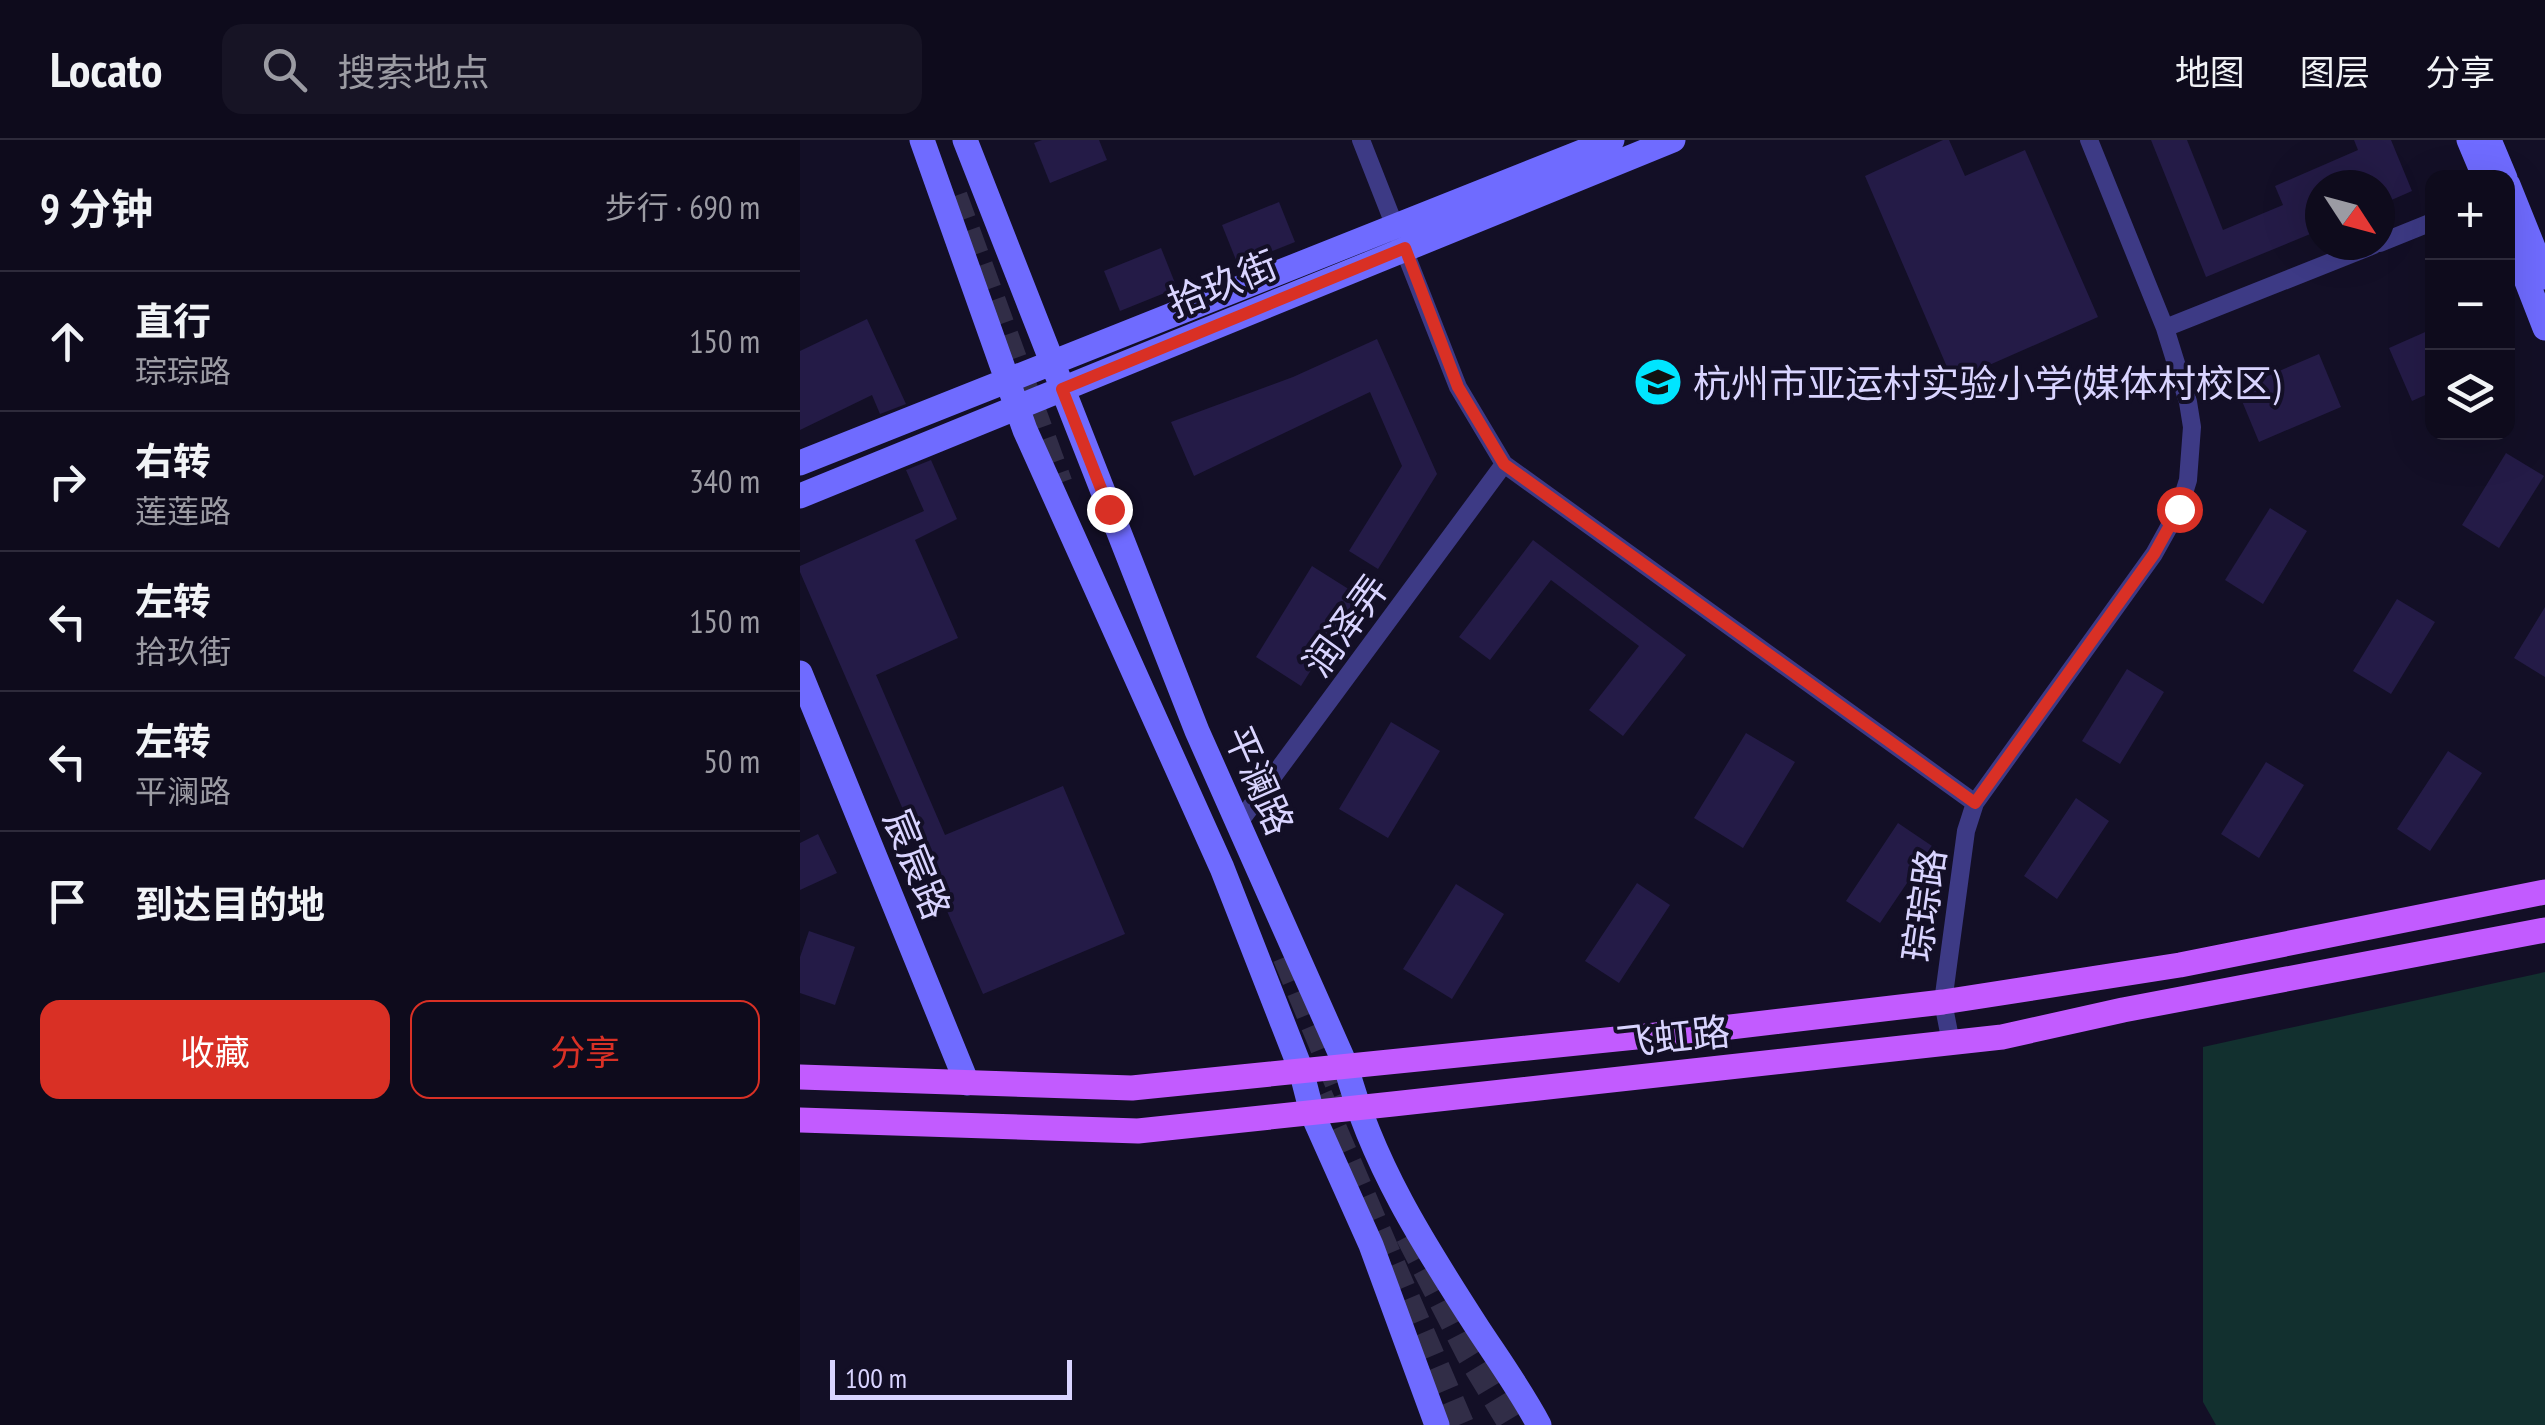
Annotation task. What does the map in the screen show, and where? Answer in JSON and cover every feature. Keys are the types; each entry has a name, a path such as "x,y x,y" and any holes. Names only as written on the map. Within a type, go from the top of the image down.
{"main road":[{"name":"平澜路","path":"922,140 1018,408 1222,868 1302,1070 1312,1113 1371,1245 1437,1425"},
{"name":"平澜路","path":"964,140 1197,732 1346,1066 1357,1108 1381,1166 1443,1275 1539,1425"},
{"name":"拾玖街","path":"800,496 1062,389 1612,140"},
{"name":"拾玖街","path":"800,463 1051,361 1672,140"},
{"path":"2469,140 2482,170"},
{"path":"2489,140 2501,170"},
{"path":"2515,202 2545,277"},
{"path":"2515,251 2545,328"},
{"name":"宸宸路","path":"800,673 967,1082"},
{"name":"飞虹路","path":"800,1077 1132,1088 1706,1030 1943,1002 2180,965 2545,892"},
{"name":"飞虹路","path":"800,1120 1138,1132 2002,1037 2123,1010 2545,930"}],"street":[{"path":"1361,140 1458,387 1504,464 1975,803"},
{"name":"琮琮路","path":"1950,1043 1943,1002 1966,832 1975,803 2154,554 2179,509 2188,480 2192,426 2165,328 2090,140"},
{"path":"2395,237 2425,225"},
{"path":"2165,328 2337,260"},
{"name":"润泽弄","path":"1238,824 1504,464"}],"green space":[{"path":"2545,972 2545,1425 2216,1425 2203,1402 2203,1047"}],"building":[{"path":"1099,140 1107,160 1050,183 1034,143"},
{"path":"1949,140 1965,176 2025,150 2098,317 1953,381 1865,176"},
{"path":"2151,140 2187,140 2223,230 2283,205 2275,186 2305,173 2305,236 2206,277"},
{"path":"2354,140 2391,140 2412,191 2395,198 2395,170 2312,170 2358,150"},
{"path":"1279,202 1295,242 1238,265 1222,225"},
{"path":"1161,248 1177,288 1120,311 1104,271"},
{"path":"867,319 906,404 880,414 872,395 800,430 800,351"},
{"path":"2425,332 2425,395 2412,401 2389,348"},
{"path":"1377,339 1437,474 1378,569 1349,551 1402,466 1370,392 1194,476 1171,422 1293,377"},
{"path":"2319,354 2341,407 2259,442 2237,389"},
{"path":"2506,453 2544,476 2499,548 2462,525"},
{"path":"931,460 957,519 915,540 958,638 876,675 945,835 1063,786 1125,934 983,994 800,572 800,566 924,511 906,470"},
{"path":"2270,508 2307,531 2263,604 2225,580"},
{"path":"1533,540 1686,655 1623,736 1589,710 1639,646 1551,580 1490,660 1459,637"},
{"path":"1312,566 1358,595 1301,686 1256,657"},
{"path":"2397,599 2435,622 2391,694 2353,671"},
{"path":"2545,607 2545,677 2514,658"},
{"path":"2127,669 2164,692 2120,764 2082,741"},
{"path":"1391,722 1440,751 1388,838 1339,809"},
{"path":"1746,733 1795,762 1743,848 1694,818"},
{"path":"2448,751 2482,773 2430,851 2397,829"},
{"path":"2266,762 2304,785 2259,858 2221,834"},
{"path":"2076,798 2109,821 2057,899 2024,876"},
{"path":"1898,823 1932,846 1880,923 1846,901"},
{"path":"818,834 837,873 800,890 800,843"},
{"path":"1637,883 1670,905 1619,983 1585,961"},
{"path":"1456,884 1504,914 1452,999 1403,969"},
{"path":"809,931 855,947 835,1005 800,993 800,957"}],"tunnel":[{"path":"955,196 1060,483"},
{"path":"1285,957 1354,1124"},
{"path":"1320,1095 1462,1425"},
{"path":"1408,1236 1469,1355 1511,1425"}],"place":[{"name":"杭州市亚运村实验小学(媒体村校区)","path":"1658,382"}],"route":[{"path":"1109,509 1062,389 1405,248 1458,387 1504,464 1975,803 2154,554 2179,509"}]}
